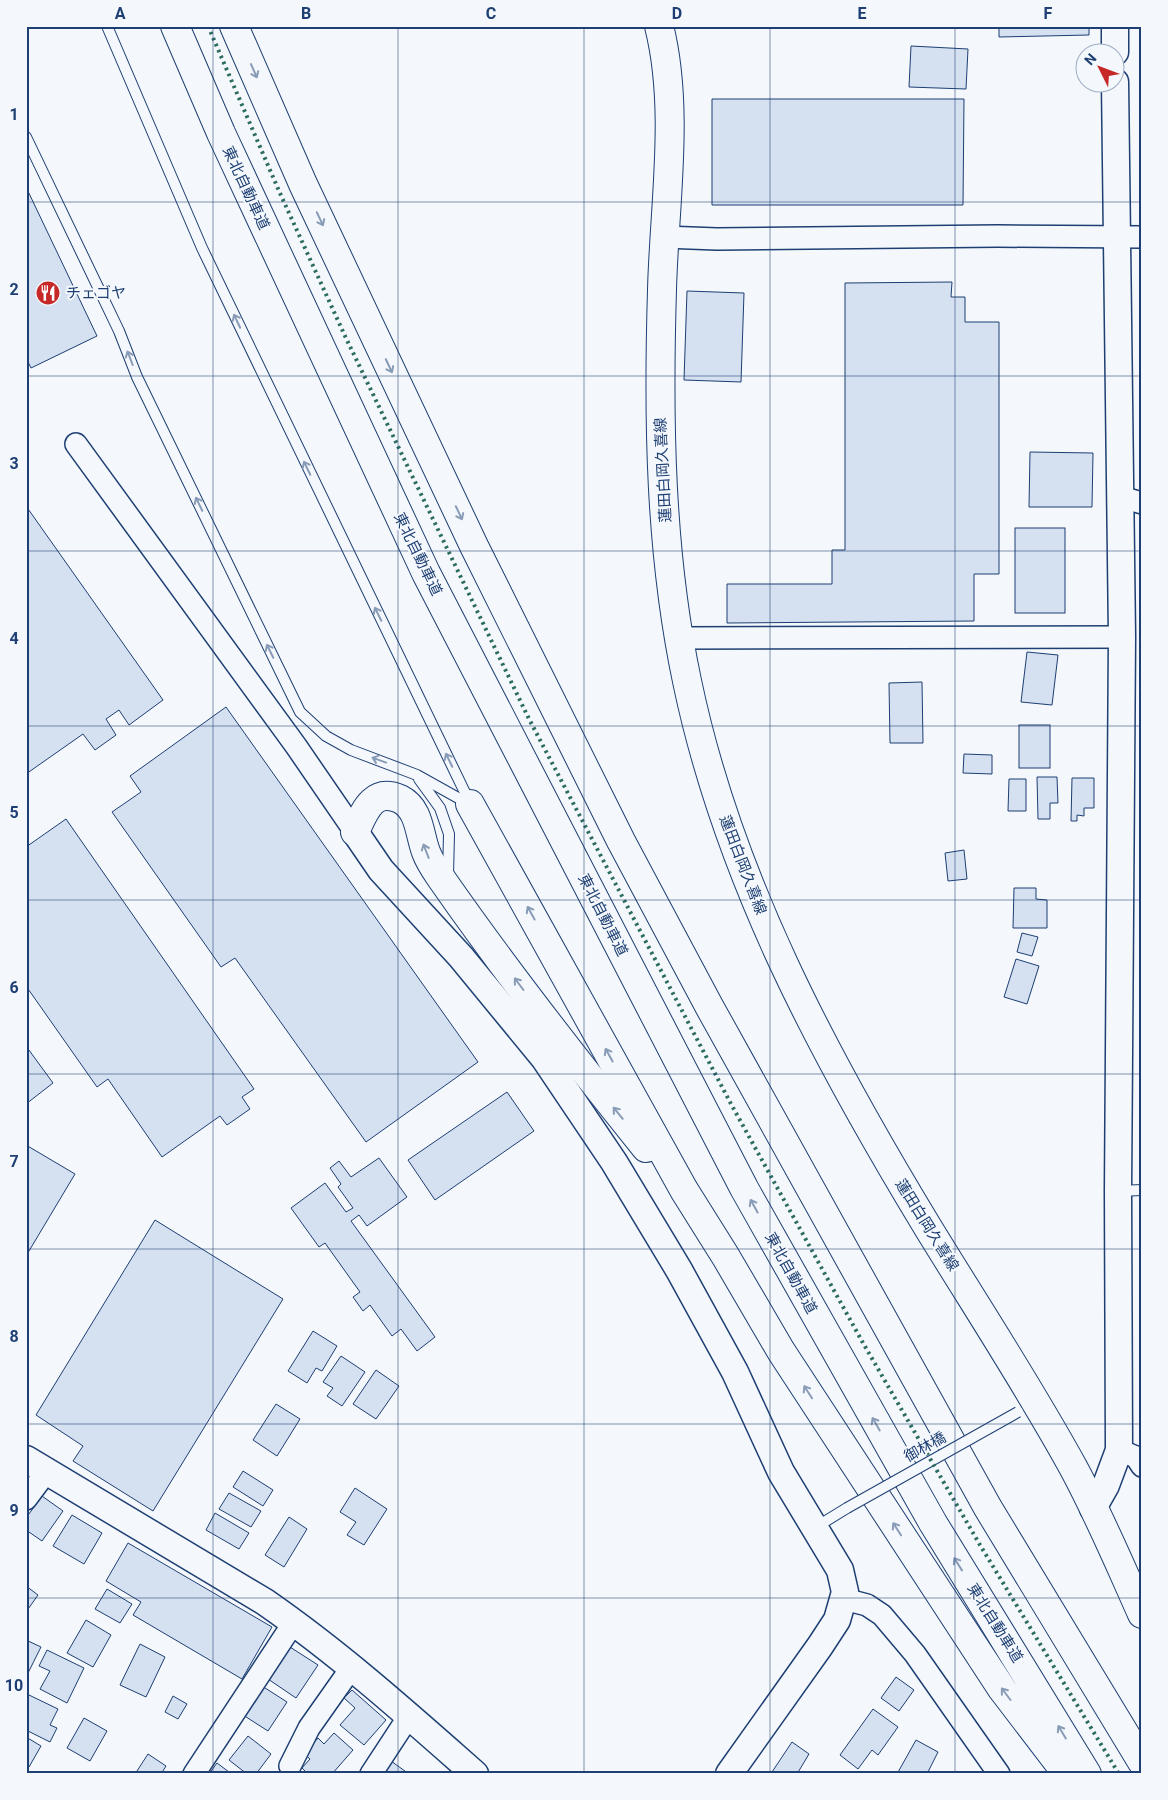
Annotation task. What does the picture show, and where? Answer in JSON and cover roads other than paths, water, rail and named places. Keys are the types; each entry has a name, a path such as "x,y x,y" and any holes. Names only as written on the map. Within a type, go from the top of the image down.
{"main road":[{"name":"東北自動車道","path":"175,26 221,133 426,573 744,1188 933,1523 1087,1774"},
{"path":"234,26 303,184 470,537 621,840 709,1006 988,1508 1142,1762"},
{"name":"蓮田白岡久喜線","path":"659,26 669,98 669,155 664,237 660,374 662,470 670,571 679,638 695,717 715,788 747,878 774,943 827,1051 866,1123 929,1230 1026,1407 1074,1469 1142,1614"},
{"path":"355,832 372,800 384,797 399,799 410,808 420,828 429,860 449,890 536,1008 648,1150 684,1190"},
{"path":"470,804 684,1190 781,1351 1002,1689 1067,1774"}],"street":[{"path":"1115,26 1115,42"},
{"path":"1093,1508 1106,1485 1119,1450 1130,1190 1122,637 1131,500 1129,236 1116,92"},
{"path":"664,237 717,239 1129,236"},
{"path":"76,444 296,746 381,870 472,970 544,1058 614,1162 680,1270 735,1372 781,1472 840,1570 845,1592 837,1620 729,1774"},
{"path":"679,638 1122,637"},
{"path":"1119,1450 1136,1457 1142,1466"},
{"path":"26,1500 36,1465 248,1592 294,1622 352,1667 475,1774"},
{"path":"844,1599 867,1605 882,1615 915,1654 999,1774"},
{"path":"194,1774 294,1622"},
{"path":"290,1766 309,1728 352,1667"},
{"path":"371,1774 409,1716"}],"lane":[{"path":"107,26 202,248 470,804"},
{"path":"26,137 119,330 138,377 300,712 326,736 351,750 417,775 470,804"},
{"path":"417,775 440,808 449,834 449,890"},
{"name":"御林橋","path":"814,1528 1026,1407"}],"place":[{"name":"チェゴヤ","path":"48,293"}]}
